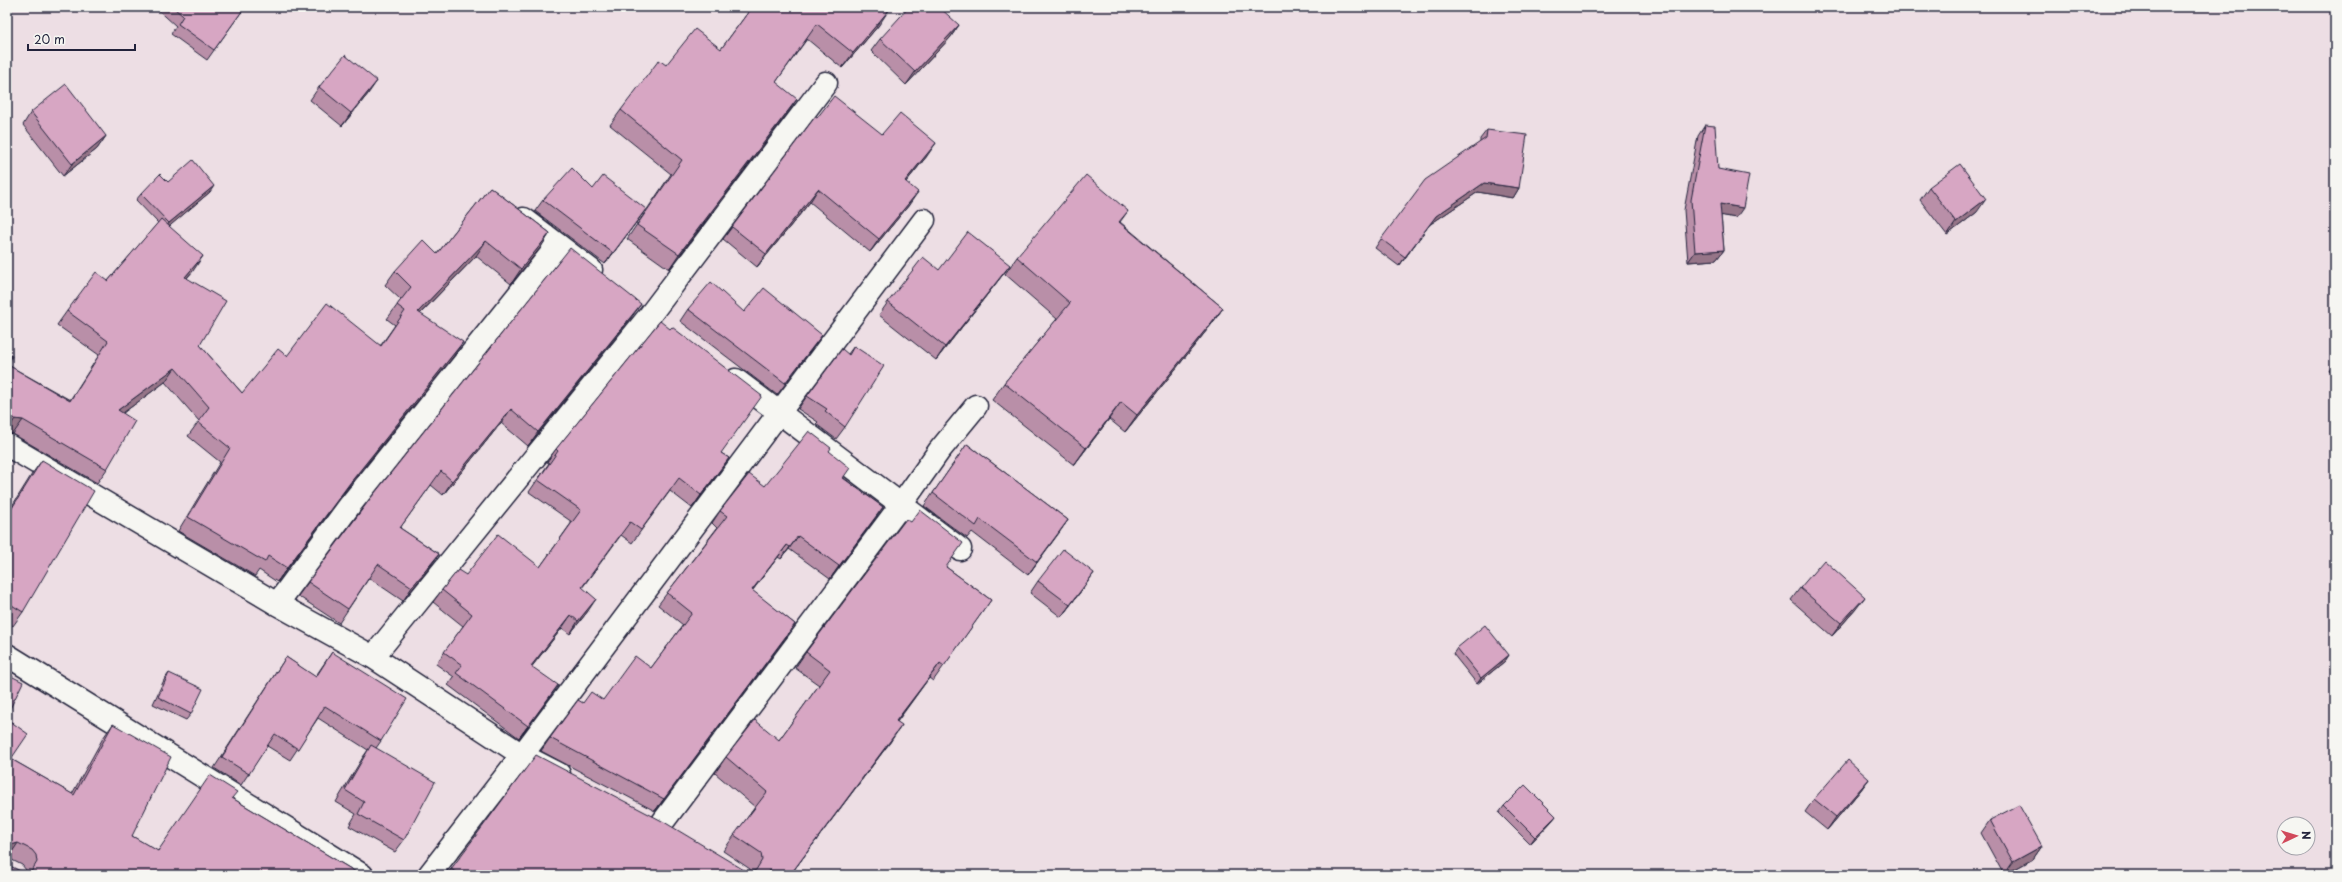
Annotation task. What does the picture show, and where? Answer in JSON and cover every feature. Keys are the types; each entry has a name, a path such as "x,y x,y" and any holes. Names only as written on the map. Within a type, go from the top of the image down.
{"street":[{"path":"374,657 650,315 826,83"},
{"path":"510,208 607,282"},
{"path":"429,875 780,413 924,220"},
{"path":"277,604 350,505 558,244"},
{"path":"631,301 668,329"},
{"path":"718,366 960,549"},
{"path":"660,827 902,505 939,451 976,406"},
{"path":"7,445 277,604 374,657 522,754 577,784"},
{"path":"7,655 362,875"},
{"path":"639,816 679,839"}],"building":[{"path":"173,7 245,7 214,50 178,24 183,16"},
{"path":"752,7 885,7 889,10 853,53 817,24 776,82 797,99 679,254 637,225 682,160 621,110 659,60 666,65 695,29 721,49"},
{"path":"909,7 939,7 959,25 915,72 880,39"},
{"path":"345,55 377,81 351,113 319,87"},
{"path":"66,84 106,136 72,164 31,112"},
{"path":"834,96 882,134 900,113 936,143 905,181 918,192 879,239 818,189 766,254 732,227 815,117 817,118"},
{"path":"1705,125 1715,126 1718,169 1749,175 1743,208 1720,204 1724,250 1695,252 1691,200"},
{"path":"1487,130 1527,135 1519,188 1484,183 1436,216 1405,257 1381,239 1425,180 1486,138"},
{"path":"193,160 214,186 169,223 141,194 160,174 168,182"},
{"path":"1960,164 1986,199 1956,222 1929,187"},
{"path":"572,168 593,189 603,176 646,209 613,253 543,200"},
{"path":"1086,175 1128,211 1119,222 1223,308 1137,415 1121,402 1086,448 1004,383 1070,303 1017,257"},
{"path":"490,187 550,233 521,269 486,241 418,312 463,342 350,483 287,568 268,556 265,562 188,517 230,448 198,422 209,407 175,368 118,410 135,421 107,469 23,420 15,419 7,415 7,353 12,356 8,365 70,401 108,341 67,311 96,272 108,281 161,219 203,256 185,277 226,301 200,345 242,393 278,349 287,356 327,303 381,346 405,311 397,305 411,287 395,271 423,240 437,254"},
{"path":"968,232 1010,265 945,347 888,302 923,257 939,270"},
{"path":"570,248 641,304 538,432 511,409 452,481 441,471 400,528 439,554 412,587 378,564 348,609 308,582 370,499"},
{"path":"711,282 744,312 764,288 822,335 785,383 688,309"},
{"path":"660,321 670,329 672,327 762,396 721,453 729,458 701,495 679,478 641,530 630,522 582,587 596,599 578,621 571,615 531,666 558,685 528,726 456,673 462,665 444,652 472,614 442,590 458,570 466,575 498,534 540,567 581,510 538,480 558,451 556,449"},
{"path":"854,346 884,366 845,427 825,411 827,409 807,396 842,349 849,355"},
{"path":"809,431 831,448 829,451 850,468 843,478 883,507 839,566 798,536 790,547 787,545 752,590 795,624 664,799 550,738 578,700 583,703 591,692 603,700 635,656 651,668 692,613 667,593 727,516 720,511 749,474 765,486"},
{"path":"967,444 1068,520 1037,562 980,519 976,526 933,493"},
{"path":"42,460 94,491 23,612 7,602 7,516"},
{"path":"920,510 963,543 946,567 991,600 944,666 940,663 896,721 902,725 790,875 776,875 770,870 767,875 460,875 451,869 536,755 664,822 744,870 750,872 756,870 762,860 761,853 734,835 767,792 726,757 755,720 779,740 830,670 806,652 906,519 911,522"},
{"path":"1063,549 1094,573 1070,605 1038,581"},
{"path":"1824,560 1865,597 1841,623 1800,588"},
{"path":"1485,625 1509,655 1481,678 1457,648"},
{"path":"332,652 407,699 381,741 325,706 298,749 275,734 249,774 222,757 286,657 316,677"},
{"path":"169,673 203,689 191,714 158,697"},
{"path":"7,674 23,682 7,715"},
{"path":"7,719 28,734 11,759 74,795 113,724 171,757 132,836 158,851 210,775 237,792 232,798 361,875 7,875 7,863 24,873 31,872 37,862 36,855 32,850 18,843 11,845 7,851"},
{"path":"371,745 435,782 404,840 358,814 364,802 345,790"},
{"path":"1848,760 1869,779 1836,817 1814,799"},
{"path":"1525,785 1556,816 1535,837 1504,806"},
{"path":"2019,805 2042,846 2013,862 1990,820"}]}
